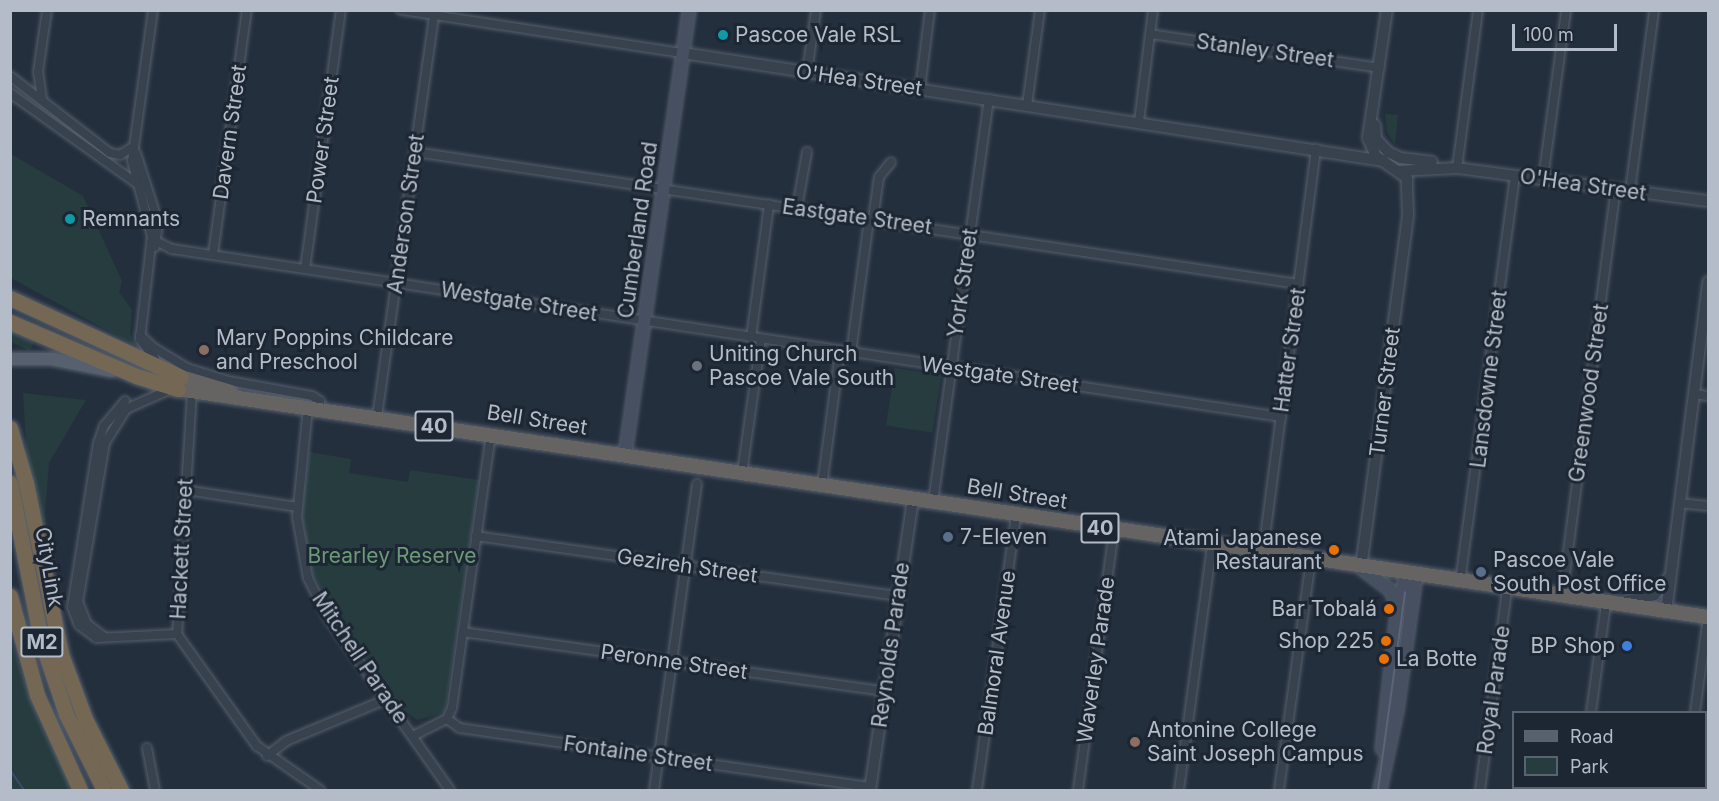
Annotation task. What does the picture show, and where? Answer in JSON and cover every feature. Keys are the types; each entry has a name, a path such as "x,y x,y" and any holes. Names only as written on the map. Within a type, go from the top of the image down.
{"highway":[{"path":"10,298 184,386"},
{"path":"10,322 136,376 184,386"},
{"name":"Bell Street","path":"184,386 253,399 1361,568 1708,617"},
{"path":"10,428 26,483 61,654 85,719 121,790"},
{"name":"CityLink","path":"10,483 41,640 66,714 104,790"},
{"name":"CityLink","path":"10,596 40,704 80,790"}],"main road":[{"name":"Cumberland Road","path":"625,455 689,10"},
{"path":"10,359 39,358 136,376"},
{"path":"1361,568 1391,591 1397,610"},
{"path":"1380,787 1397,610 1411,575"},
{"path":"1380,787 1394,728 1411,575"}],"street":[{"path":"42,100 38,72 46,10"},
{"path":"153,10 132,166 154,241"},
{"name":"Davern Street","path":"213,254 247,10"},
{"name":"Power Street","path":"305,270 341,10"},
{"name":"O'Hea Street","path":"401,10 435,13 807,72 1386,157"},
{"path":"807,72 816,10"},
{"path":"920,89 930,10"},
{"path":"1027,105 1040,10"},
{"path":"1139,121 1153,10"},
{"path":"1371,148 1369,132 1375,104 1387,10"},
{"path":"1457,168 1478,10"},
{"path":"1543,179 1566,10"},
{"path":"1630,191 1654,10"},
{"name":"Anderson Street","path":"377,417 435,13"},
{"name":"Stanley Street","path":"1150,34 1379,68"},
{"path":"21,84 38,72"},
{"path":"10,76 114,155 128,153 135,141"},
{"path":"10,93 136,183"},
{"name":"York Street","path":"933,502 989,99"},
{"path":"1375,104 1375,135 1386,157 1398,171"},
{"path":"120,639 102,636 91,628 81,614 78,602 105,443 116,421 132,405 184,386 148,354 140,331 150,259 158,222 135,141"},
{"name":"O'Hea Street","path":"1316,148 1356,152 1378,147 1386,157"},
{"name":"Hatter Street","path":"1263,552 1316,148"},
{"name":"Eastgate Street","path":"415,152 1298,284"},
{"path":"797,208 807,152"},
{"path":"1386,157 1401,158 1413,171"},
{"name":"O'Hea Street","path":"1401,158 1457,168 1708,201"},
{"path":"851,353 879,177 891,162"},
{"name":"O'Hea Street","path":"1398,171 1413,171 1426,167 1457,168"},
{"name":"Turner Street","path":"1361,568 1408,215 1409,182 1398,171"},
{"name":"Turner Street","path":"1408,215 1413,198 1413,171"},
{"name":"Lansdowne Street","path":"1460,582 1515,176"},
{"name":"Greenwood Street","path":"1562,597 1616,189"},
{"path":"751,338 769,204"},
{"name":"Westgate Street","path":"154,241 172,249 305,270 1281,417"},
{"path":"1666,612 1708,282"},
{"name":"Bell Street","path":"140,331 154,348 187,368 229,381 312,396 320,401 314,408"},
{"path":"742,473 761,339"},
{"path":"822,486 840,351"},
{"name":"Hackett Street","path":"184,386 185,490 177,634 267,756 320,790"},
{"path":"1694,394 1708,396"},
{"path":"125,401 104,426 98,443 71,601 76,620 87,634 96,638 120,639 177,634"},
{"name":"Mitchell Parade","path":"314,408 297,507 300,550 315,594 450,790"},
{"path":"413,736 447,719 463,632 491,435"},
{"path":"654,790 697,484"},
{"path":"185,490 297,507"},
{"name":"Reynolds Parade","path":"871,789 913,499"},
{"path":"1679,503 1708,506"},
{"name":"Balmoral Avenue","path":"978,790 1016,515"},
{"name":"Waverley Parade","path":"1078,790 1114,530"},
{"name":"Gezireh Street","path":"476,536 898,596"},
{"path":"1179,790 1212,544"},
{"path":"1279,790 1311,560"},
{"path":"1591,711 1606,604 1654,596 1665,586 1672,572"},
{"name":"Royal Parade","path":"1480,790 1508,589"},
{"path":"1695,711 1708,617"},
{"name":"Peronne Street","path":"463,632 885,691"},
{"path":"267,756 286,741 387,699"},
{"name":"Fontaine Street","path":"447,719 460,728 871,789"},
{"path":"147,748 156,790"}],"green space":[{"path":"1385,114 1398,115 1395,145 1387,132"},
{"path":"11,154 83,196 122,281 119,292 132,310 130,334 136,346 11,278"},
{"path":"10,329 35,339 30,351 11,342"},
{"path":"895,368 941,375 932,433 886,425"},
{"path":"23,393 86,400 49,463 45,514 49,548 46,548 27,460"},
{"name":"Brearley Reserve","path":"309,452 351,459 349,473 408,482 410,470 479,480 445,710 440,714 417,720 394,703 312,573 302,513"},
{"path":"10,637 38,720 73,790 11,790"}],"waterway":[{"path":"10,770 24,790"}],"tram line":[{"path":"1378,790 1405,593"}],"place":[{"name":"Pascoe Vale RSL","path":"723,35"},
{"name":"Remnants","path":"70,219"},
{"name":"Mary Poppins Childcare and Preschool","path":"204,350"},
{"name":"Uniting Church Pascoe Vale South","path":"697,366"},
{"name":"7-Eleven","path":"948,537"},
{"name":"Atami Japanese Restaurant","path":"1334,550"},
{"name":"Pascoe Vale South Post Office","path":"1481,572"},
{"name":"Bar Tobalá","path":"1389,609"},
{"name":"Shop 225","path":"1386,641"},
{"name":"BP Shop","path":"1627,646"},
{"name":"La Botte","path":"1384,659"},
{"name":"Antonine College Saint Joseph Campus","path":"1135,742"}]}
